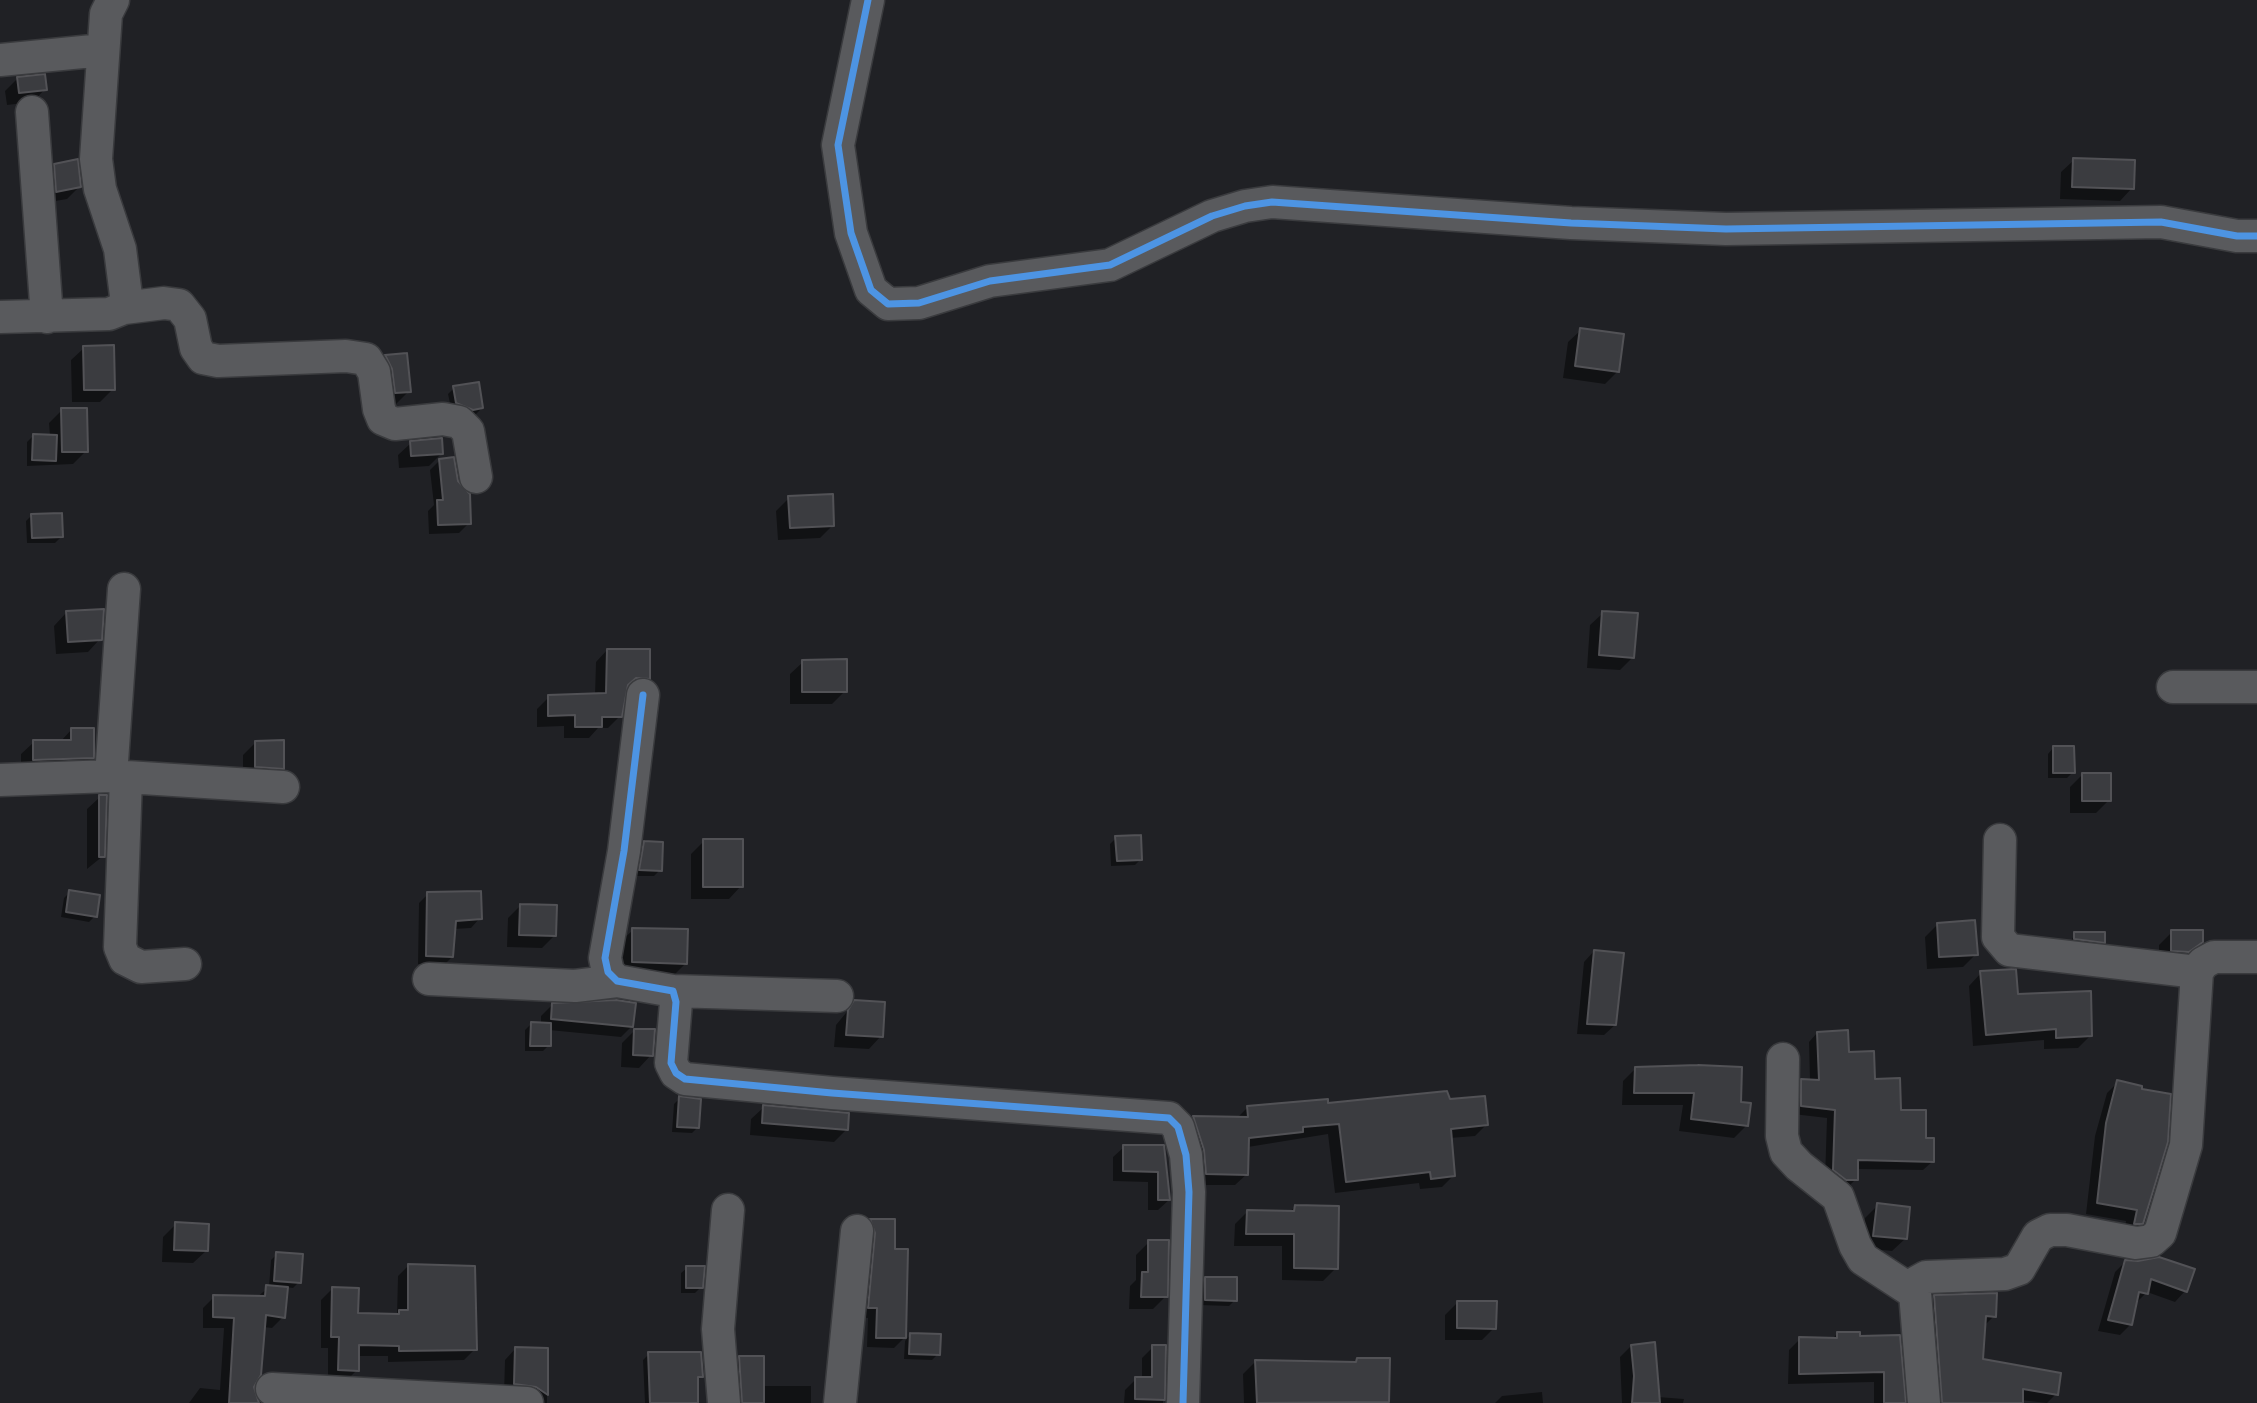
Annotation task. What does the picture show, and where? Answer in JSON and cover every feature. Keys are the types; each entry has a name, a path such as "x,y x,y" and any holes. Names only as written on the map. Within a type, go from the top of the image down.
{"street":[{"path":"113,0 106,14 96,159 100,189 120,249 126,296 124,308"},
{"path":"869,0 838,145 851,233 871,290 888,304 919,303 990,281 1111,265 1212,216 1245,206 1272,202 1571,223 1726,229 2161,222 2237,236 2257,236"},
{"path":"0,60 103,50"},
{"path":"32,112 47,317"},
{"path":"0,317 109,314 124,308 164,303 179,305 190,319 196,348 203,358 218,361 346,356 366,359 374,372 383,419 395,424 443,419 459,422 468,431 476,477"},
{"path":"124,589 119,777 120,947 125,959 141,967 185,964"},
{"path":"2173,687 2257,687"},
{"path":"617,981 608,971 605,958 624,851 643,695"},
{"path":"0,780 119,777 283,787"},
{"path":"2000,839 1998,937 2009,950 2197,972"},
{"path":"1924,1403 1915,1293 1917,1282 1926,1277 2006,1274 2019,1269 2038,1236 2050,1230 2067,1230 2136,1242 2151,1241 2161,1233 2186,1145 2197,972 2203,963 2214,957 2255,957"},
{"path":"429,979 575,986 617,981 673,991 837,996"},
{"path":"673,991 676,1002 671,1063 676,1073 685,1079 1169,1118 1178,1127 1184,1145 1189,1192 1183,1403"},
{"path":"1783,1059 1782,1136 1786,1152 1838,1197 1863,1259 1915,1293"},
{"path":"724,1403 718,1329 728,1210"},
{"path":"839,1403 857,1231"},
{"path":"272,1389 527,1403"}],"building":[{"path":"45,74 47,90 19,93 17,77"},
{"path":"2073,158 2135,160 2134,189 2072,187"},
{"path":"78,159 81,187 56,192 54,164"},
{"path":"1580,328 1624,334 1619,372 1575,366"},
{"path":"114,345 115,390 84,390 83,346"},
{"path":"407,353 411,392 395,393 392,369 385,355"},
{"path":"479,382 483,408 473,410 456,403 453,386"},
{"path":"61,408 87,408 88,452 62,452"},
{"path":"33,434 57,435 56,461 32,460"},
{"path":"442,438 443,454 411,456 410,441"},
{"path":"454,457 458,481 470,494 471,524 438,525 437,500 443,500 439,459"},
{"path":"833,494 834,526 790,528 788,496"},
{"path":"62,513 63,537 32,538 31,514"},
{"path":"104,609 102,640 68,642 66,611"},
{"path":"1602,611 1638,613 1634,658 1599,655"},
{"path":"607,649 650,649 650,679 636,678 628,685 622,717 602,717 602,727 575,727 575,715 548,716 548,695 606,693"},
{"path":"847,659 847,692 802,692 802,660"},
{"path":"71,728 94,728 94,758 33,760 33,740 71,740"},
{"path":"284,740 284,769 255,767 255,741"},
{"path":"2053,746 2074,746 2075,773 2053,773"},
{"path":"2082,773 2111,773 2111,801 2082,801"},
{"path":"99,795 107,795 105,857 99,857"},
{"path":"1141,835 1142,860 1117,861 1115,836"},
{"path":"703,839 743,839 743,887 703,887"},
{"path":"644,841 663,842 662,871 639,870"},
{"path":"69,890 100,895 97,917 66,912"},
{"path":"481,891 482,919 456,921 453,957 426,956 427,892"},
{"path":"520,904 557,905 556,936 519,935"},
{"path":"1975,920 1978,955 1939,957 1937,923"},
{"path":"632,928 688,929 687,964 632,962"},
{"path":"2171,930 2203,930 2203,942 2189,952 2171,951"},
{"path":"2074,932 2105,932 2105,943 2074,939"},
{"path":"1594,950 1624,953 1616,1025 1587,1024"},
{"path":"2016,969 2018,994 2091,991 2092,1036 2056,1038 2056,1029 1986,1035 1980,971"},
{"path":"616,1000 636,1003 633,1027 551,1019 552,1003"},
{"path":"854,1000 885,1002 883,1037 846,1035 848,1010"},
{"path":"531,1022 551,1023 551,1046 530,1046"},
{"path":"634,1029 655,1029 653,1056 633,1055"},
{"path":"1848,1030 1849,1052 1874,1051 1875,1079 1900,1078 1901,1110 1926,1110 1926,1138 1934,1138 1934,1162 1858,1160 1858,1180 1846,1180 1833,1170 1835,1110 1801,1106 1801,1079 1819,1080 1817,1032"},
{"path":"1635,1067 1742,1067 1741,1102 1751,1103 1748,1126 1691,1119 1694,1093 1634,1093"},
{"path":"2117,1080 2142,1086 2142,1089 2171,1094 2168,1142 2143,1224 2134,1224 2137,1210 2097,1203 2106,1123"},
{"path":"1447,1091 1450,1099 1485,1096 1488,1125 1451,1129 1455,1176 1431,1179 1430,1172 1346,1182 1339,1124 1303,1127 1303,1132 1249,1138 1248,1175 1206,1174 1204,1150 1193,1116 1248,1117 1247,1106 1328,1099 1328,1103"},
{"path":"679,1096 701,1099 699,1128 677,1127"},
{"path":"763,1105 849,1113 848,1130 762,1123"},
{"path":"1123,1145 1164,1145 1170,1200 1158,1200 1158,1172 1123,1171"},
{"path":"1877,1203 1910,1207 1907,1239 1873,1236"},
{"path":"1295,1205 1339,1206 1338,1269 1294,1268 1294,1234 1246,1234 1247,1210 1294,1211"},
{"path":"870,1219 895,1219 895,1249 908,1249 906,1338 876,1338 877,1308 868,1308 875,1233"},
{"path":"175,1222 209,1224 208,1251 174,1250"},
{"path":"1148,1240 1169,1240 1168,1297 1141,1297 1142,1272 1148,1272"},
{"path":"276,1252 303,1254 301,1283 274,1281"},
{"path":"2159,1257 2195,1269 2187,1292 2151,1279 2148,1294 2139,1292 2132,1325 2108,1320 2125,1260 2138,1261"},
{"path":"408,1264 475,1266 477,1350 399,1351 399,1346 359,1345 359,1371 338,1370 339,1337 331,1337 332,1287 359,1288 358,1313 399,1314 399,1310 408,1310"},
{"path":"686,1266 705,1266 703,1288 686,1288"},
{"path":"1205,1277 1237,1277 1237,1301 1205,1300"},
{"path":"266,1285 288,1287 285,1318 266,1315 261,1375 254,1387 259,1403 229,1403 234,1318 213,1317 213,1295 265,1296"},
{"path":"1997,1293 1996,1317 1986,1316 1983,1359 2061,1373 2058,1395 2023,1389 2023,1403 1942,1403 1934,1295"},
{"path":"1457,1301 1497,1301 1496,1329 1457,1328"},
{"path":"1837,1332 1860,1332 1860,1336 1900,1335 1906,1403 1884,1403 1884,1372 1799,1374 1799,1337 1837,1338"},
{"path":"910,1333 941,1334 940,1355 909,1354"},
{"path":"1655,1342 1660,1403 1632,1403 1634,1376 1631,1345"},
{"path":"1152,1345 1166,1345 1165,1400 1135,1399 1135,1377 1152,1377"},
{"path":"515,1347 548,1348 548,1395 536,1387 514,1384"},
{"path":"648,1352 701,1352 703,1377 698,1377 698,1403 650,1403"},
{"path":"739,1356 764,1356 764,1403 742,1403"},
{"path":"1357,1358 1390,1358 1389,1402 1257,1403 1255,1360 1356,1362"}],"cycle path":[{"path":"868,0 838,145 851,233 871,290 888,304 919,303 990,281 1110,265 1212,216 1245,206 1272,202 1571,223 1726,229 2161,222 2237,236 2257,236"},
{"path":"643,695 624,851 605,958 608,972 617,981 673,991 676,1002 671,1063 676,1073 685,1079 832,1093 1169,1118 1178,1127 1186,1155 1189,1192 1183,1403"}]}
